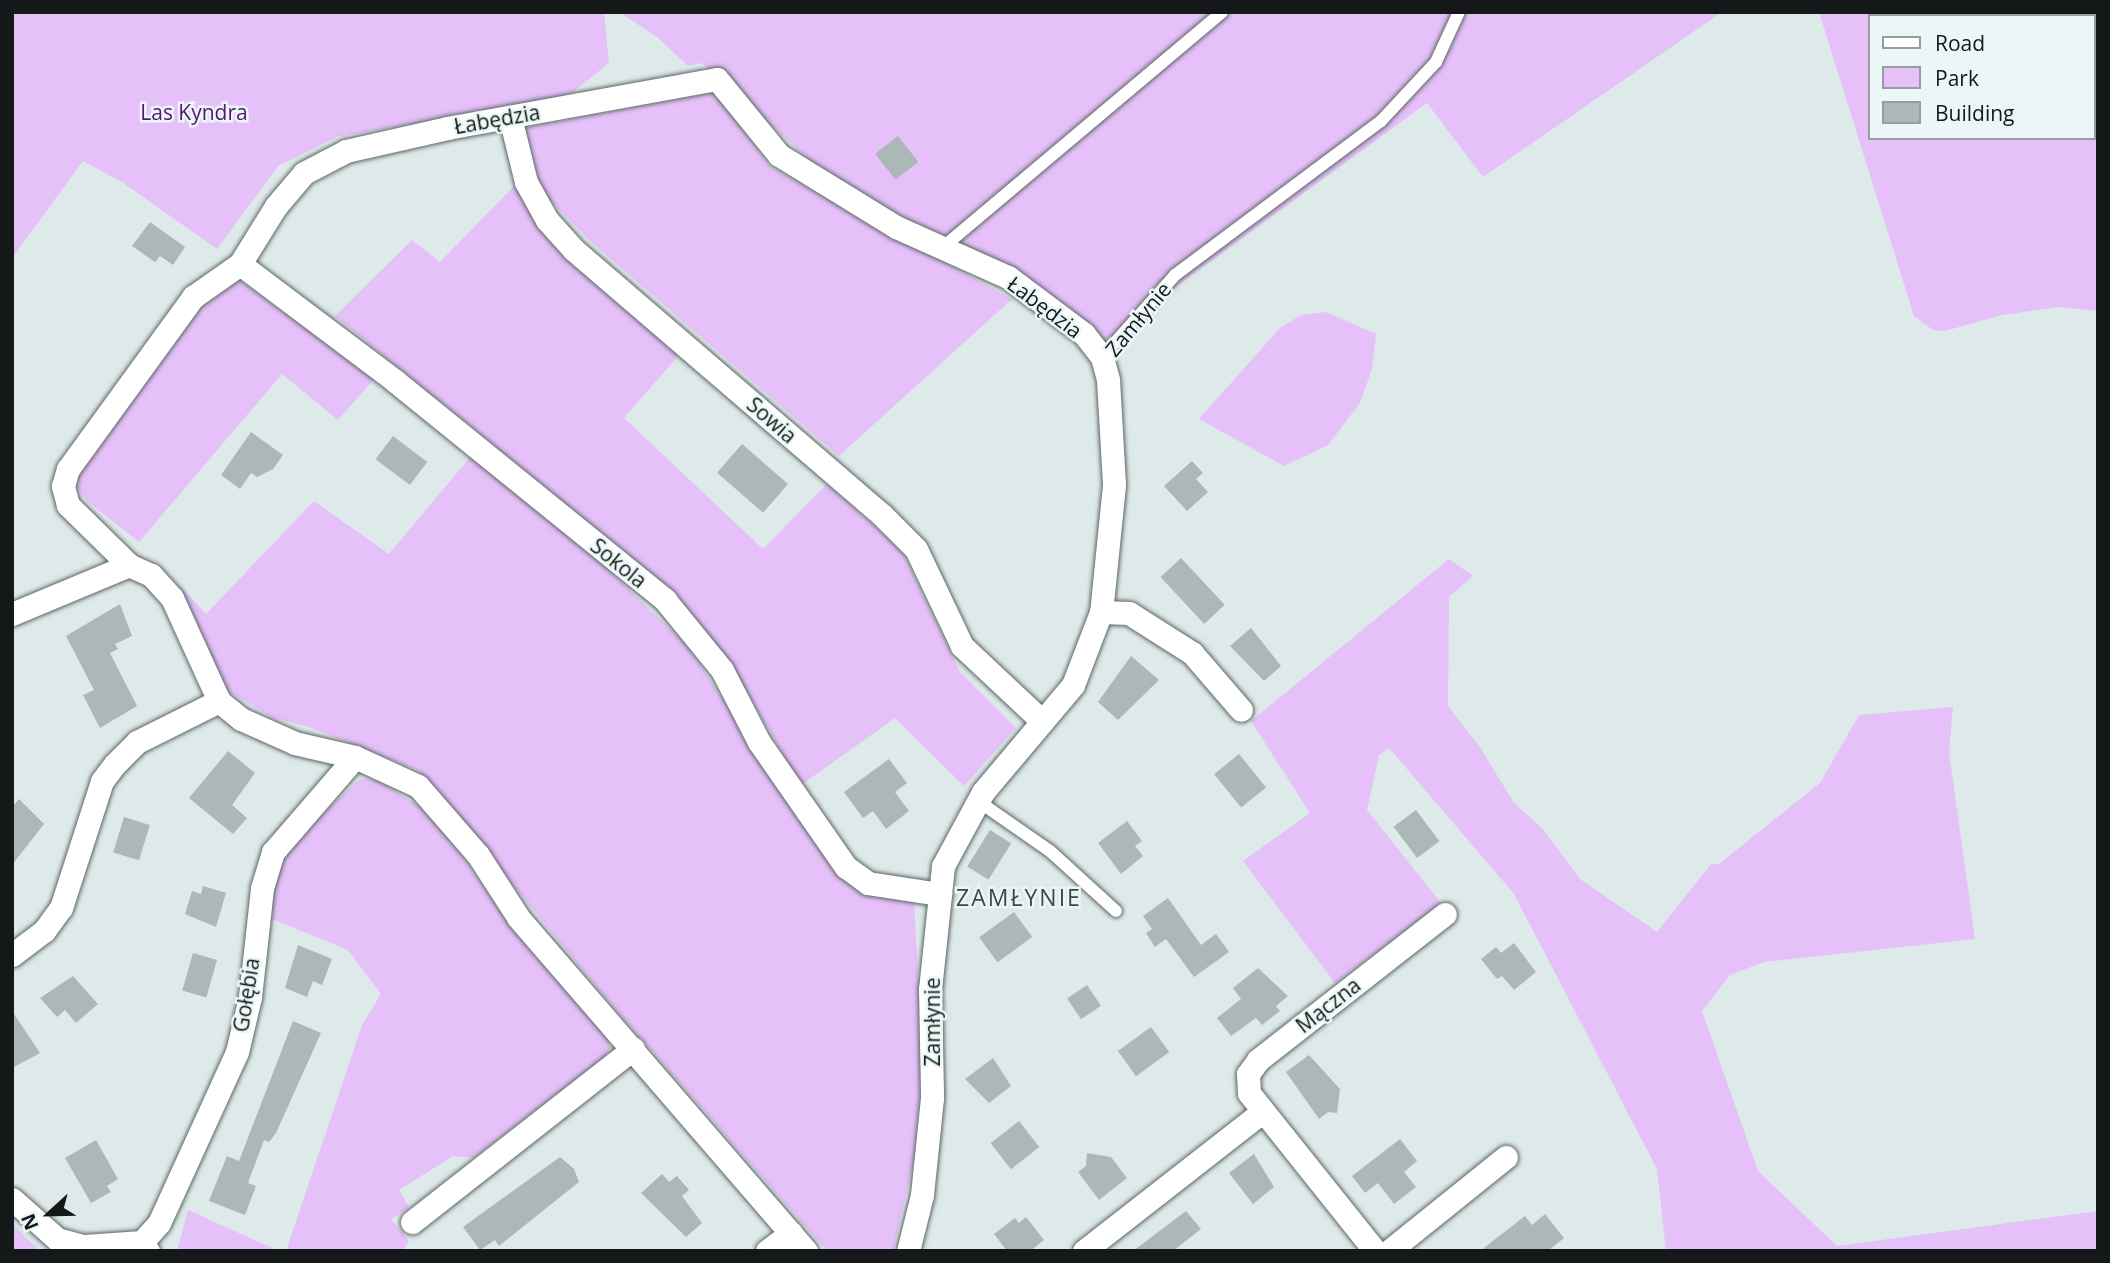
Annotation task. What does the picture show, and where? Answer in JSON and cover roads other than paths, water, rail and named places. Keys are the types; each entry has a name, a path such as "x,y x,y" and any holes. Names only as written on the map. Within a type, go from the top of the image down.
{"street":[{"name":"Łabędzia","path":"219,701 172,598 151,575 129,565 68,505 63,486 68,469 193,297 240,264 276,206 303,173 346,151 510,117 718,79 779,155 896,227 1008,277 1084,334 1102,357"},
{"name":"Sowia","path":"510,117 526,182 547,220 574,250 881,514 916,549 962,646 1042,721"},
{"name":"Sokola","path":"240,264 395,382 664,600 722,670 759,742 846,867 868,883 940,894"},
{"name":"Zamłynie","path":"908,1251 922,1195 932,1098 930,989 943,866 978,801 1073,685 1101,612 1114,485 1108,380 1102,357"},
{"path":"12,614 129,565"},
{"path":"1101,612 1129,613 1192,653 1241,710"},
{"path":"12,955 44,931 61,908 102,781 115,764 137,742 219,701 241,719 295,743 355,757 418,786 478,855 518,917 806,1251"},
{"name":"Gołębia","path":"145,1247 159,1223 237,1052 250,997 262,888 273,852 355,757"},
{"name":"Mączna","path":"1375,1251 1249,1093 1248,1074 1258,1060 1445,914"},
{"path":"412,1222 634,1049"},
{"path":"1084,1251 1263,1111"},
{"path":"1389,1251 1506,1157"},
{"path":"12,1199 57,1239 84,1246 145,1247"},
{"path":"767,1251 791,1233"}],"lane":[{"path":"942,248 1222,12"},
{"name":"Zamłynie","path":"1102,357 1175,275 1381,121 1436,62 1459,12"},
{"path":"978,801 1050,851 1116,911"}],"district":[{"name":"ZAMŁYNIE","path":"1019,897"}],"park label":[{"name":"Las Kyndra","path":"194,112"}]}
